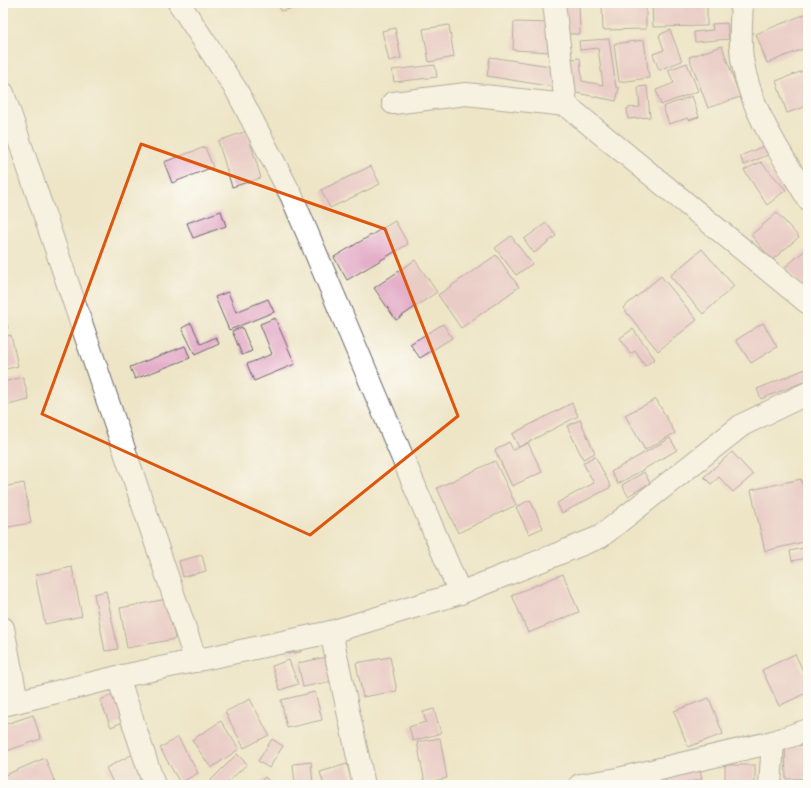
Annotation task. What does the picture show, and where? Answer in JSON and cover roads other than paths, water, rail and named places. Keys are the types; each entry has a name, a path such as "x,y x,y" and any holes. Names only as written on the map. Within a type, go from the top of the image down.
{"street":[{"path":"179,3 237,91 292,197 460,593"},
{"path":"554,3 566,105"},
{"path":"742,3 742,64 756,110 808,199"},
{"path":"3,93 196,661"},
{"path":"393,102 466,94 566,105 808,303"},
{"path":"3,628 10,703 118,677 331,632 460,593 600,537 742,425 808,392"},
{"path":"331,632 364,785"},
{"path":"118,677 154,785"},
{"path":"580,785 618,779 773,742 808,730"},
{"path":"770,785 773,742"}]}
